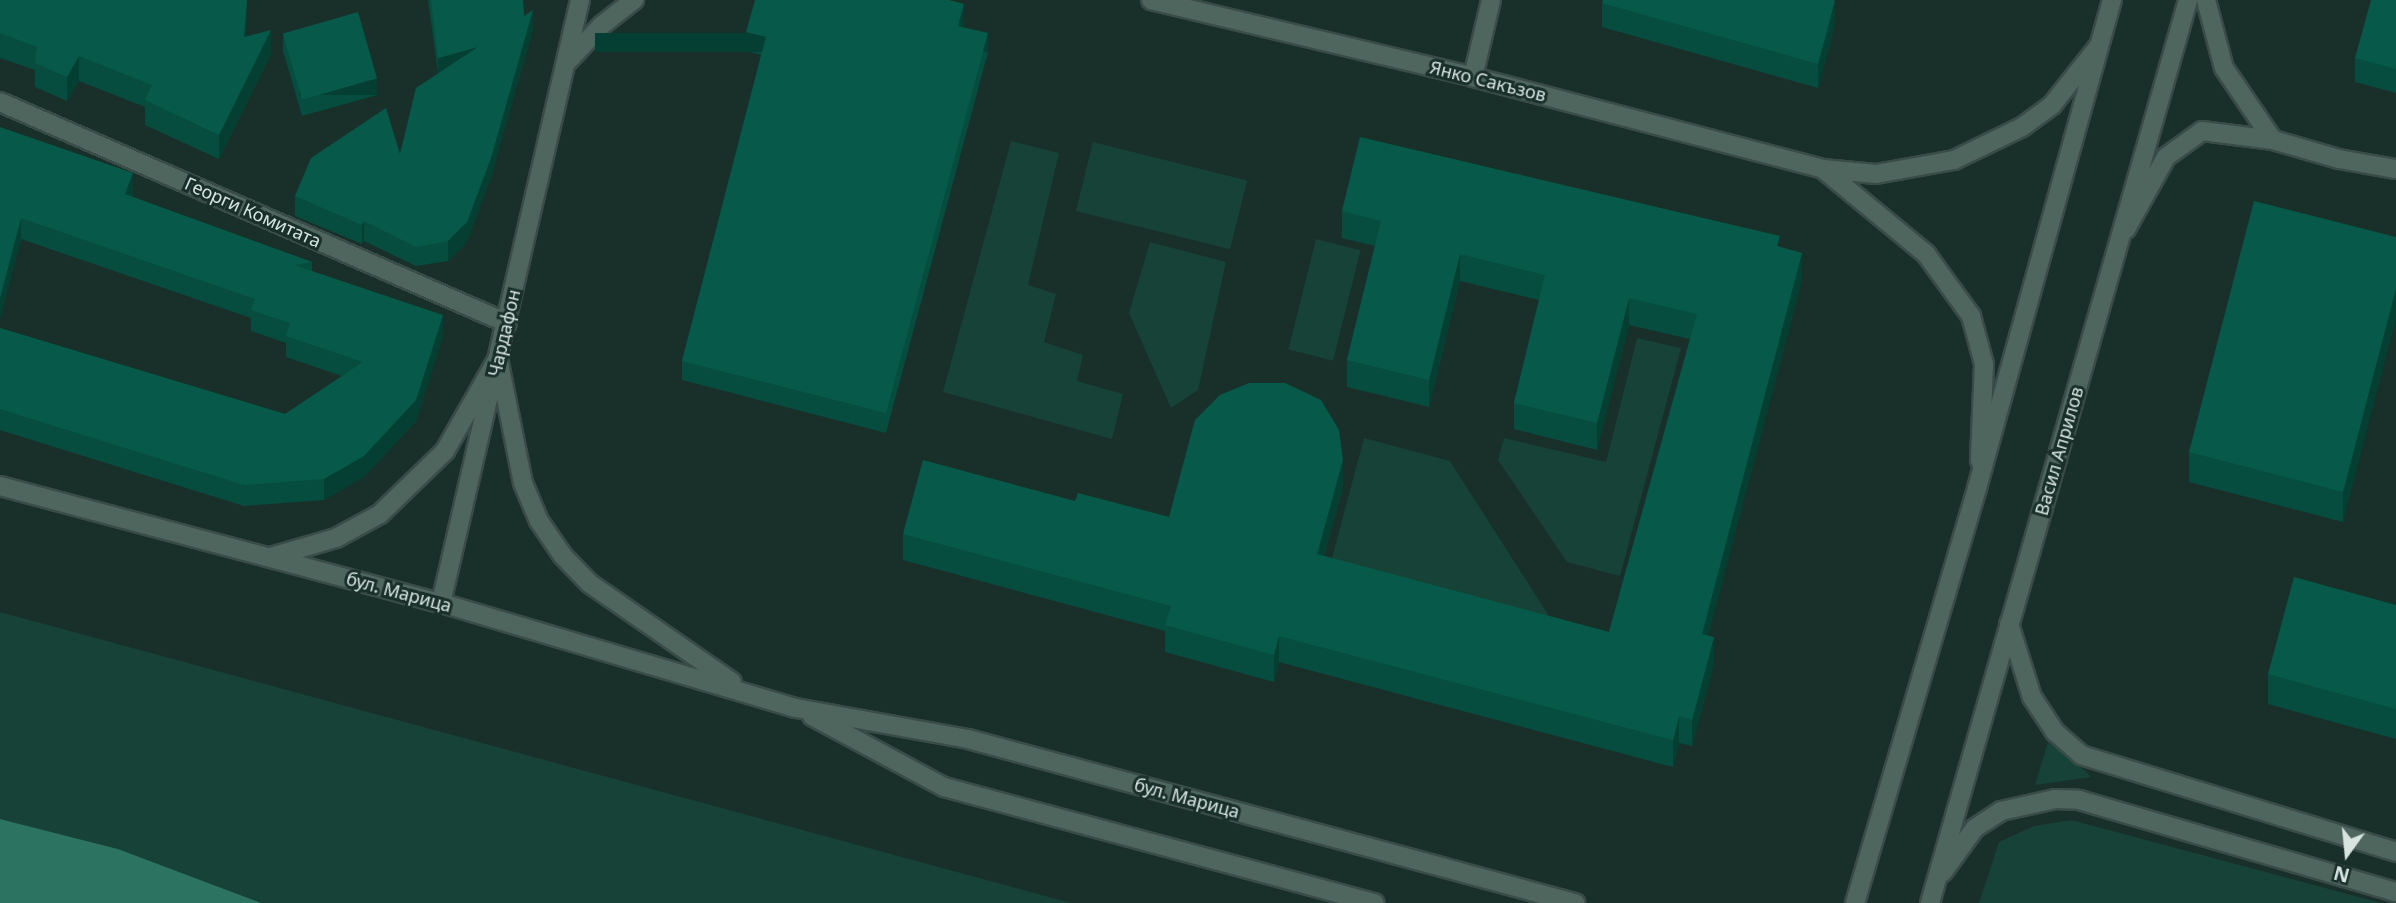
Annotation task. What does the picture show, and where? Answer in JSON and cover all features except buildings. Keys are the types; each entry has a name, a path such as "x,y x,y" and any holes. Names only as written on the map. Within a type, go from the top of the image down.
{"street":[{"path":"566,62 602,25 634,0"},
{"name":"Янко Сакъзов","path":"1151,0 1176,3 1473,77 1823,169 1876,174 1954,160 2022,127 2052,105 2098,47"},
{"path":"1473,77 1491,0"},
{"path":"1855,903 1977,488 2112,0"},
{"name":"Васил Априлов","path":"1931,901 2188,0"},
{"path":"2206,0 2224,68 2273,140"},
{"name":"Чардафон","path":"441,603 578,3"},
{"name":"Георги Комитата","path":"0,102 507,323"},
{"path":"2122,236 2166,158 2186,140 2202,131 2273,140 2339,159 2396,169"},
{"name":"Янко Сакъзов","path":"1823,169 1926,254 1971,316 1980,340 1986,392 1977,488"},
{"path":"266,558 336,538 380,514 445,451 498,358"},
{"path":"498,358 523,483 539,521 563,556 589,583 746,692"},
{"name":"бул. Марица","path":"0,486 441,603 796,708 968,738 1575,903"},
{"path":"2009,624 2032,697 2055,732 2081,755 2396,852"},
{"name":"бул. Марица","path":"796,708 944,787 1375,903"},
{"path":"1937,880 1975,828 1995,815 2055,799 2079,800 2396,892"}],"shaded area":[{"path":"1011,141 1059,153 1028,285 1056,294 1044,342 1083,355 1077,381 1123,394 1112,439 943,392"},
{"path":"1093,142 1247,180 1230,249 1076,211"},
{"path":"1316,239 1361,250 1333,361 1288,350"},
{"path":"1150,242 1226,262 1198,390 1171,408 1129,313"},
{"path":"1637,338 1681,348 1620,576 1567,562 1498,460 1504,438 1606,462"},
{"path":"1364,438 1450,461 1549,616 1544,634 1327,577"},
{"path":"0,612 1071,903 261,903 118,849 0,819"},
{"path":"2048,742 2084,770 2091,777 2035,785"},
{"path":"0,819 118,849 261,903 0,903"},
{"path":"2071,820 2381,903 1979,903 1999,842 2034,826"}]}
